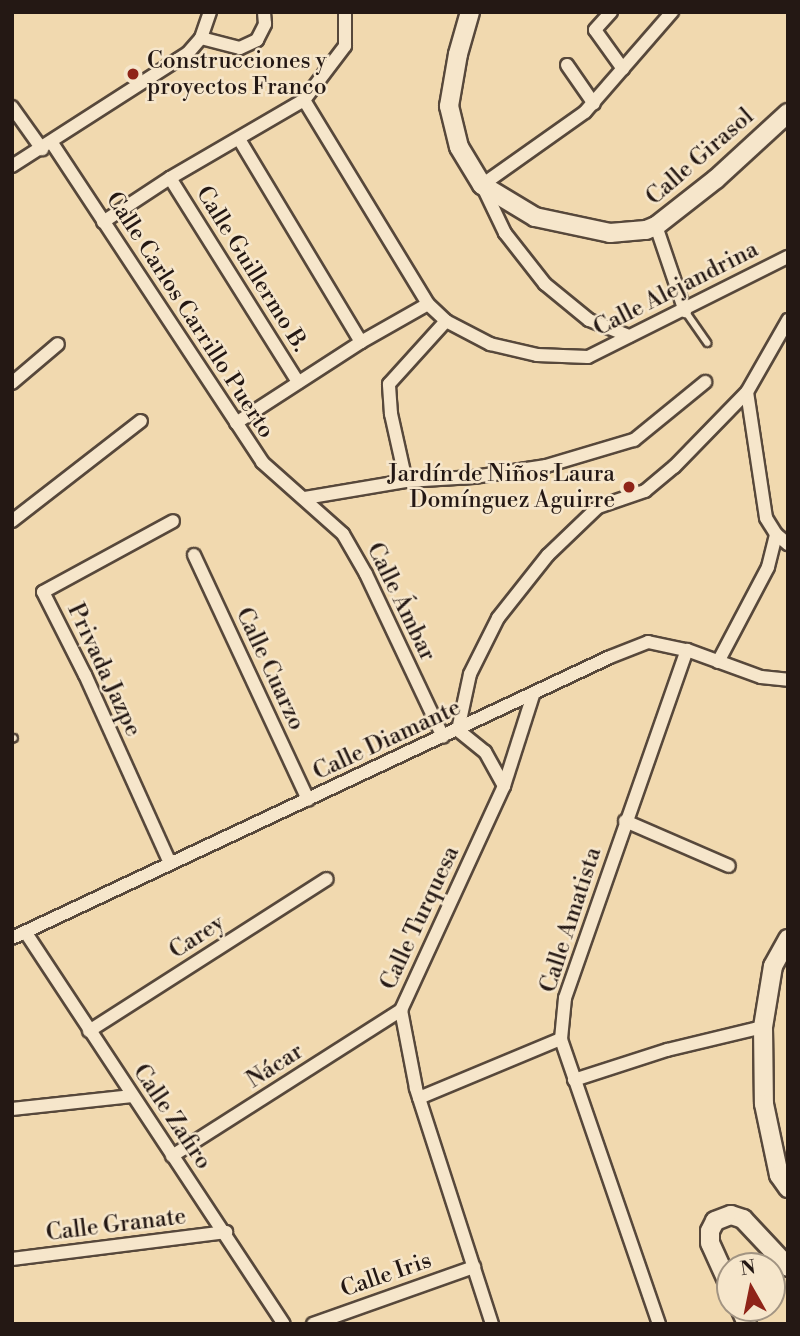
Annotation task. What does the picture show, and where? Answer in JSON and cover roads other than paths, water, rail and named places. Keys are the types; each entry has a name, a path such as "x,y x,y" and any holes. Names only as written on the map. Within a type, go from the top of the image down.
{"street":[{"path":"12,166 188,53 201,38 210,12"},
{"path":"201,38 240,48 257,40 265,24 264,12"},
{"path":"103,222 170,177 304,100 345,46 345,12"},
{"path":"470,12 458,54 449,106 459,147 482,185 505,233 545,284 589,320 629,336"},
{"path":"611,12 595,30 623,69"},
{"path":"482,185 550,140 594,104 672,12"},
{"path":"567,65 594,104"},
{"name":"Calle Alejandrina","path":"304,100 428,304 446,321 490,344 537,355 589,358 788,257"},
{"name":"Calle Carlos Carrillo Puerto","path":"12,107 47,146 103,222 262,462 305,498"},
{"name":"Calle Girasol","path":"482,185 535,217 610,233 656,226 716,179 788,113"},
{"path":"239,139 360,342"},
{"name":"Calle Guillermo B.","path":"170,177 298,382"},
{"path":"656,226 685,311"},
{"path":"236,423 360,342 428,304"},
{"path":"504,786 485,752 458,730 470,674 498,618 548,555 597,507 645,491 674,467 747,392 788,320"},
{"path":"406,481 391,414 390,384 446,321"},
{"path":"12,383 58,344"},
{"path":"305,498 406,481 474,477 546,466 634,440 705,382"},
{"path":"747,392 757,446 758,481 766,517 776,534 788,544"},
{"path":"12,521 141,421"},
{"name":"Calle Ámbar","path":"305,498 343,534 366,574 443,737"},
{"name":"Privada Jazpe","path":"170,863 85,675 43,592 173,521"},
{"path":"718,662 768,567 776,534"},
{"name":"Calle Cuarzo","path":"194,555 308,800"},
{"name":"Calle Diamante","path":"12,938 648,642 687,650 761,677 788,680"},
{"name":"Calle Amatista","path":"659,1324 561,1039 565,998 687,650"},
{"name":"Calle Turquesa","path":"492,1324 419,1098 401,1010 504,786 533,695"},
{"path":"625,821 729,866"},
{"name":"Carey","path":"89,1031 327,879"},
{"name":"Calle Zafiro","path":"26,933 132,1097 226,1232 284,1324"},
{"path":"788,939 773,966 763,1027 764,1104 779,1175 788,1188"},
{"name":"Nácar","path":"172,1156 401,1010"},
{"path":"574,1080 667,1050 763,1027"},
{"path":"419,1098 561,1039"},
{"path":"12,1109 132,1097"},
{"path":"716,1256 710,1243 710,1231 715,1221 731,1215 743,1219 774,1252"},
{"name":"Calle Granate","path":"12,1259 226,1232"},
{"name":"Calle Iris","path":"313,1324 474,1267"}],"lane":[{"path":"685,311 707,343"}],"place":[{"name":"Construcciones y proyectos Franco","path":"133,74"},
{"name":"Jardín de Niños Laura Domínguez Aguirre","path":"629,487"}]}
